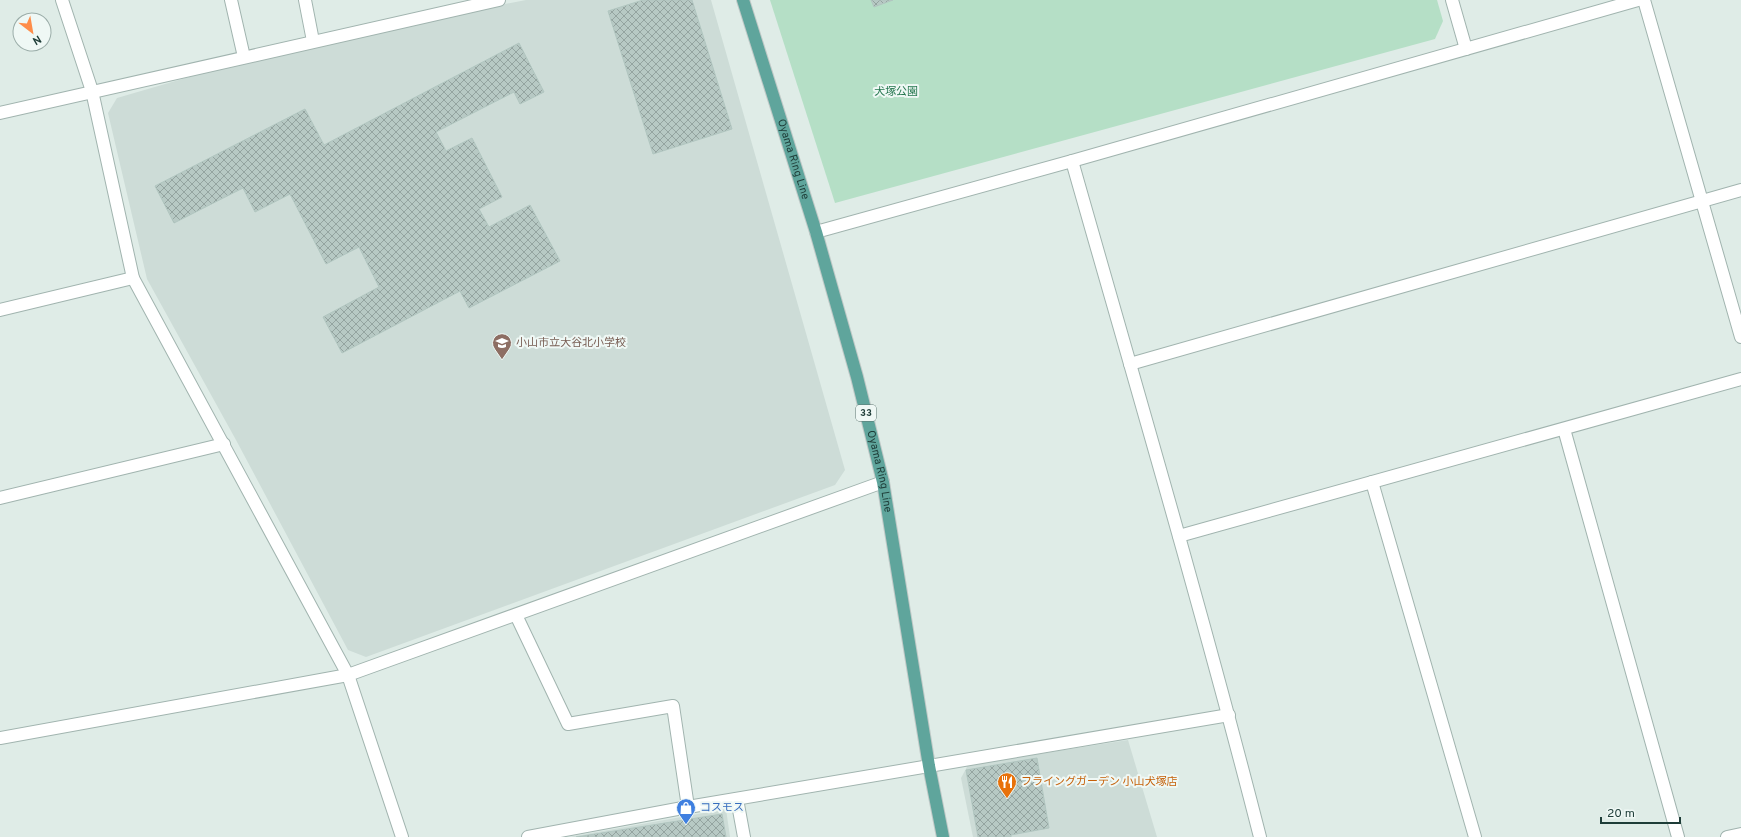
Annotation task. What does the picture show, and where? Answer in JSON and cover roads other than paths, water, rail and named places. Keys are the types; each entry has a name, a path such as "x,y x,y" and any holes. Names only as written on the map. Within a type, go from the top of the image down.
{"main road":[{"name":"Oyama Ring Line","path":"742,0 816,232 883,482 942,837"}],"street":[{"path":"62,0 92,91 133,278 348,675 402,837"},
{"path":"231,0 244,57"},
{"path":"305,0 313,41"},
{"path":"0,113 499,0"},
{"path":"1452,0 1466,48"},
{"path":"816,232 1072,162 1638,0"},
{"path":"1644,0 1741,337"},
{"path":"1072,162 1229,715 1260,837"},
{"path":"1130,364 1741,190"},
{"path":"0,310 133,278"},
{"path":"1179,536 1741,379"},
{"path":"1564,429 1678,837"},
{"path":"0,498 224,444"},
{"path":"0,738 348,675 883,482"},
{"path":"1372,482 1475,837"},
{"path":"516,615 568,724 673,706 688,807"},
{"path":"528,837 688,807 1229,715"},
{"path":"737,799 744,837"},
{"path":"1727,837 1741,834"}],"place":[{"name":"小山市立大谷北小学校","path":"502,360"},
{"name":"フライングガーデン 小山犬塚店","path":"1007,799"},
{"name":"コスモス","path":"686,825"}],"park label":[{"name":"犬塚公園","path":"896,92"}]}
